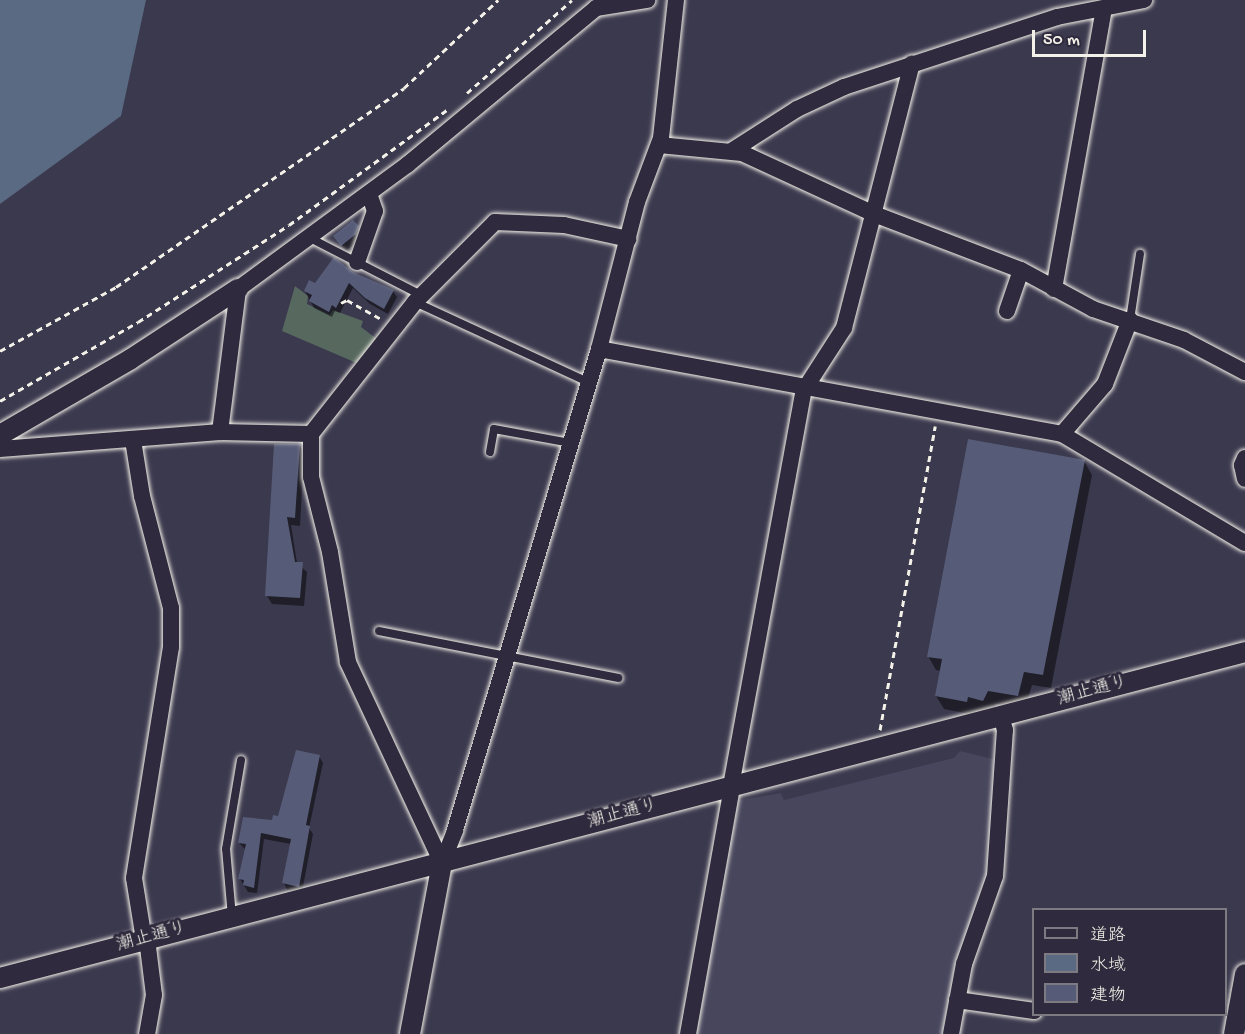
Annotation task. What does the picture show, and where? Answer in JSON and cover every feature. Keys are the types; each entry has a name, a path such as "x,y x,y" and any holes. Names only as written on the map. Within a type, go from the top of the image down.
{"street":[{"path":"0,435 131,359 238,289 310,238 369,194 600,4 647,0"},
{"path":"410,1034 442,863 455,830 598,349 637,202 658,145 676,0"},
{"path":"733,150 797,109 844,87 1056,17 1144,0"},
{"path":"1053,289 1104,8"},
{"path":"688,1034 804,390 844,328 912,64"},
{"path":"658,145 733,150 874,214 1021,270 1093,309 1184,340 1245,372"},
{"path":"357,262 375,211 369,194"},
{"path":"442,863 348,662 330,552 311,477 311,434 418,298 495,222 564,225 629,238"},
{"path":"1007,311 1021,270"},
{"path":"220,432 238,289"},
{"path":"1062,434 1104,384 1130,320"},
{"path":"598,349 804,390 1062,434 1245,543"},
{"path":"0,448 220,432 311,434"},
{"path":"133,440 142,496 171,608 171,647 134,878 154,995 147,1034"},
{"path":"1245,458 1242,465 1245,479"},
{"name":"潮止通り","path":"0,978 1245,652"},
{"path":"951,1034 964,964 995,876 1005,730 1000,716"},
{"path":"1234,1034 1242,1005 1245,974"},
{"path":"957,1000 1032,1011"}],"lane":[{"path":"310,238 357,262 418,298 588,382"},
{"path":"1130,320 1140,254"},
{"path":"490,452 494,429 570,443"},
{"path":"379,631 506,654 618,678"},
{"path":"232,918 226,849 241,760"}],"path":[{"path":"0,351 116,287 404,88 498,0"},
{"path":"462,97 572,0"},
{"path":"0,400 138,322 289,225 453,105"},
{"path":"341,303 347,300 395,326"},
{"path":"876,749 938,412"}],"shaded area":[{"path":"960,751 997,760 990,879 955,963 942,1034 695,1034 735,801 781,793 784,800 954,758"}],"green space":[{"path":"295,286 308,296 307,304 330,315 333,310 363,321 361,327 378,340 359,364 282,331"}],"water":[{"path":"0,0 146,0 121,116 0,204"}],"building":[{"path":"353,220 359,226 356,234 341,246 333,236"},
{"path":"334,257 353,272 394,290 384,309 365,298 349,283 336,308 332,305 329,312 309,301 312,295 304,291 309,280 315,283"},
{"path":"968,439 1085,460 1043,675 1024,672 1018,696 988,691 983,701 968,697 967,702 935,696 942,659 927,657"},
{"path":"274,444 300,444 295,518 287,517 295,562 303,562 300,598 265,596"},
{"path":"296,750 320,755 306,825 310,826 299,887 282,883 291,839 261,833 254,888 243,885 244,880 238,879 246,844 238,843 243,817 272,820 273,815 278,816"}]}
